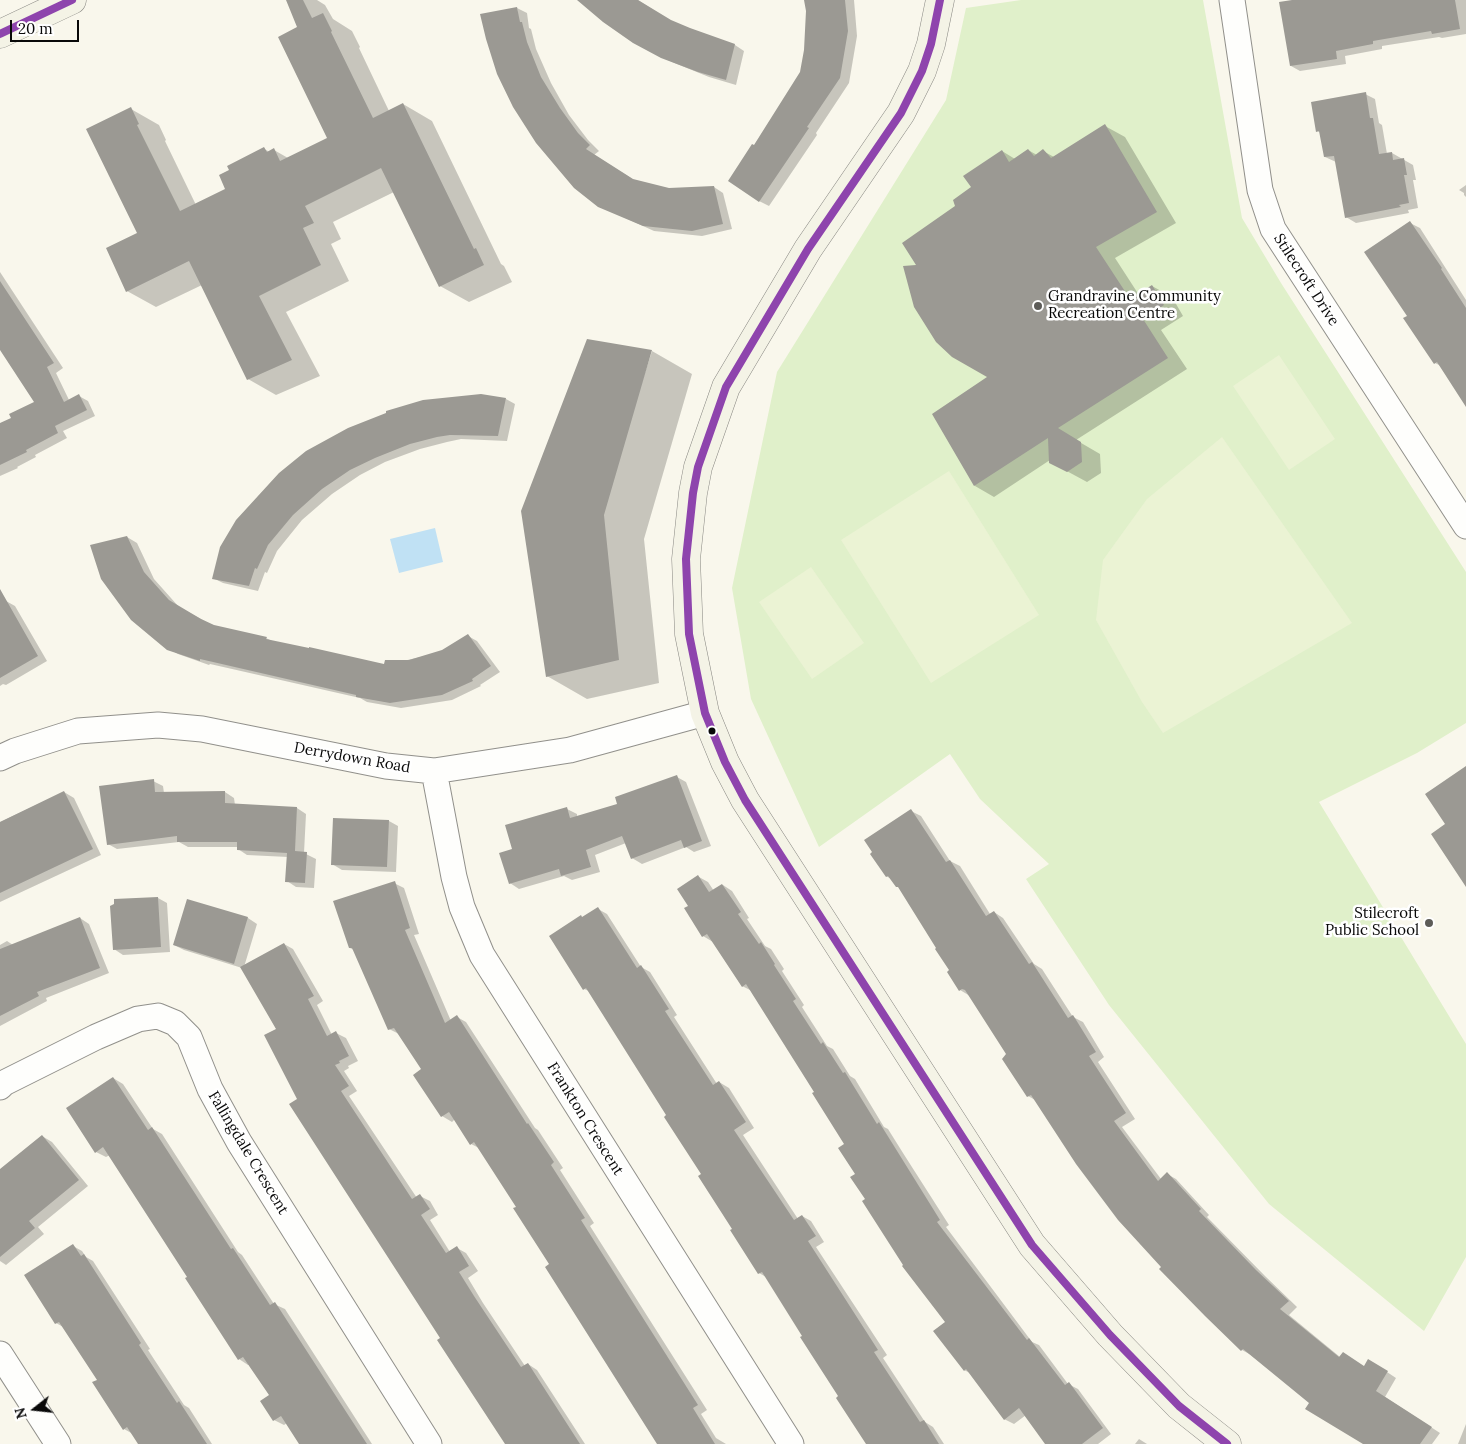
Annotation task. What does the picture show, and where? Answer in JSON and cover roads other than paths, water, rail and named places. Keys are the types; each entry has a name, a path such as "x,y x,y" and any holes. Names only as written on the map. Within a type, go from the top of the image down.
{"street":[{"path":"0,34 72,0"},
{"path":"940,0 931,44 922,71 902,113 808,249 726,387 698,467 689,522 686,559 689,634 705,713 725,762 745,800 1032,1245 1110,1335 1172,1399 1227,1444"},
{"name":"Stilecroft Drive","path":"1232,0 1260,190 1273,228 1466,526"},
{"name":"Derrydown Road","path":"0,758 14,751 78,730 158,725 202,729 386,766 434,770 570,750 705,713"},
{"name":"Frankton Crescent","path":"434,770 454,877 462,907 482,955 791,1444"},
{"name":"Fallingdale Crescent","path":"0,1087 4,1083 96,1037 138,1019 158,1016 175,1023 189,1037 210,1089 239,1142 429,1444"},
{"path":"0,1354 58,1444"}],"water":[{"path":"435,528 443,562 399,573 390,539"}],"place":[{"name":"Grandravine Community Recreation Centre","path":"1038,306"},
{"name":"Stilecroft Public School","path":"1429,923"}]}
